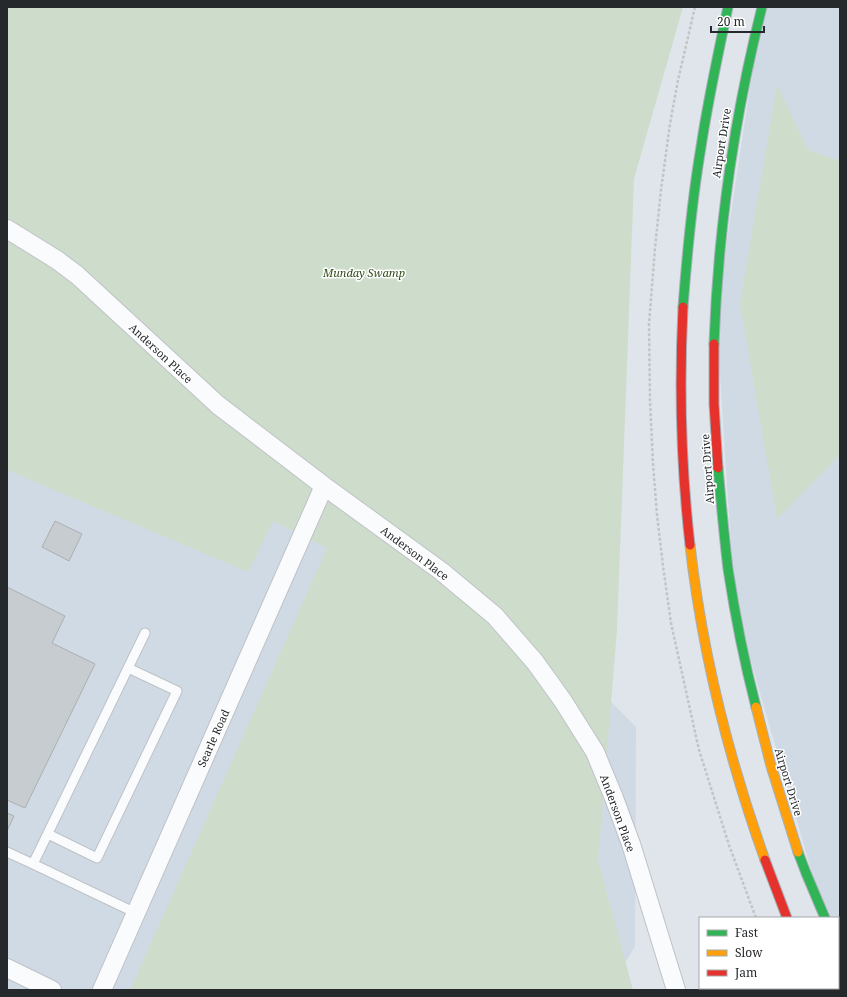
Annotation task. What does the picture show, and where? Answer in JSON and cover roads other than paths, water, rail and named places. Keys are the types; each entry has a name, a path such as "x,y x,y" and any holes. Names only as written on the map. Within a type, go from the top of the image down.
{"highway":[{"path":"709,97 728,7"},
{"path":"709,97 732,7"},
{"name":"Airport Drive","path":"762,7 739,105 727,178 720,245 714,390 717,453 724,533 733,600 747,670 763,739 782,802 801,860 825,917"},
{"name":"Airport Drive","path":"709,97 698,162 683,316 681,427 688,530 703,636 724,728 751,822 786,917"}],"street":[{"name":"Anderson Place","path":"7,229 57,260 77,275 218,405 324,486 441,571 494,616 535,662 563,701 595,752 631,844 676,990"},
{"name":"Searle Road","path":"102,990 324,486"},
{"path":"7,968 52,990"}],"lane":[{"path":"33,864 145,633"},
{"path":"48,834 97,858 177,691 128,668"},
{"path":"7,852 136,913"}],"park label":[{"name":"Munday Swamp","path":"364,272"}]}
